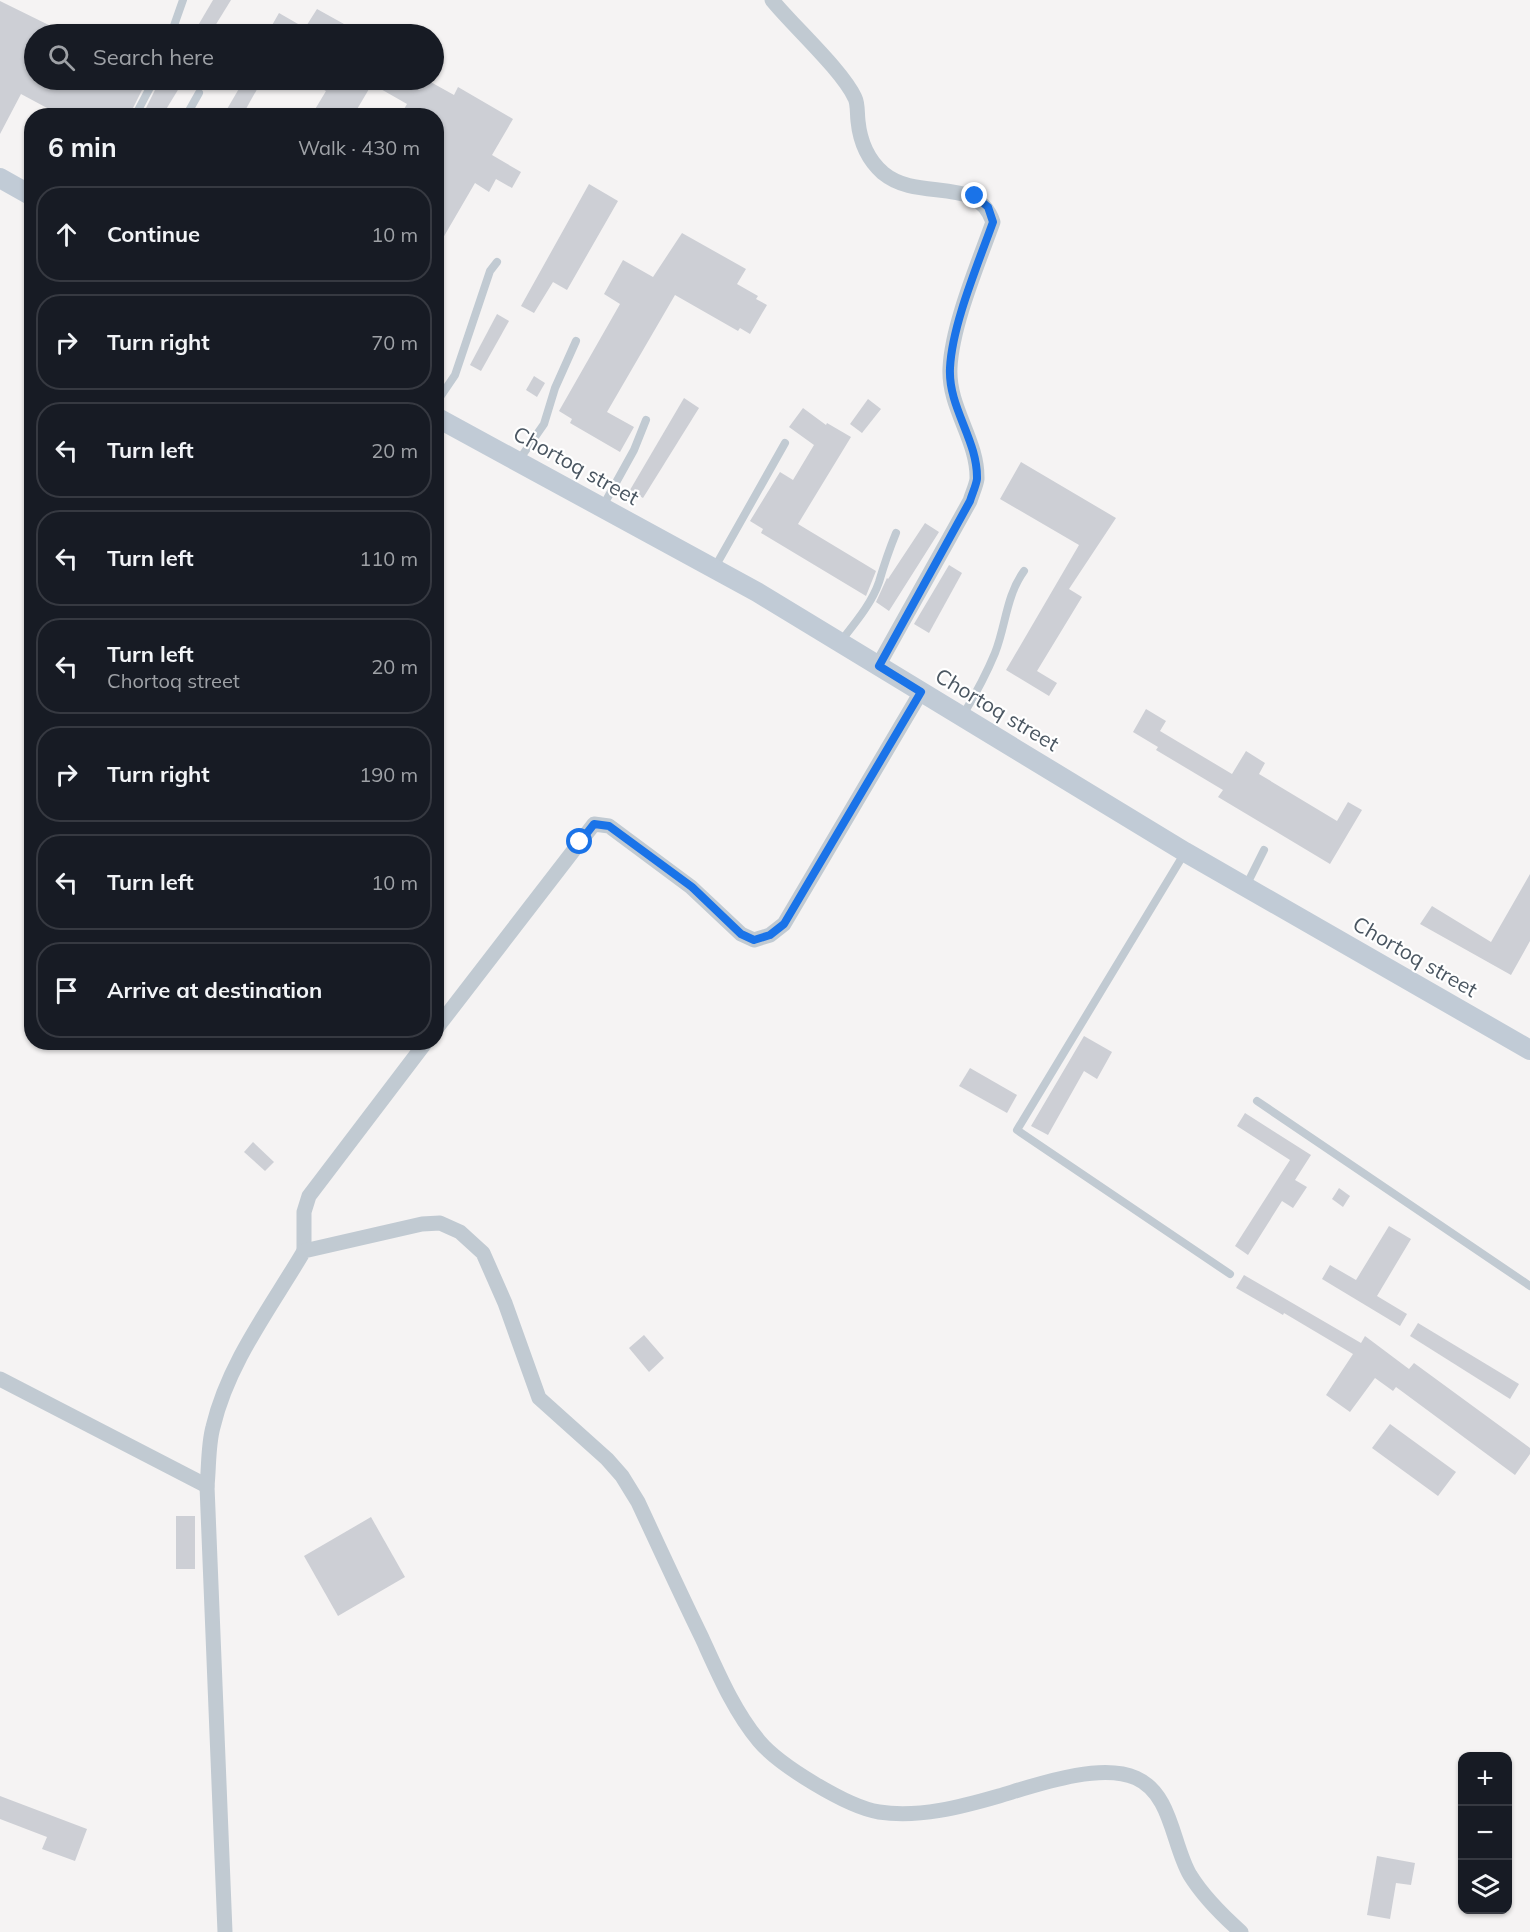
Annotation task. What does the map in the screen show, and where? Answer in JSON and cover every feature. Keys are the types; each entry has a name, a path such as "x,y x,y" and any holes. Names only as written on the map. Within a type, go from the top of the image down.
{"main road":[{"path":"0,178 24,191"},
{"name":"Chortoq street","path":"444,421 715,568 1185,852 1528,1046"}],"street":[{"path":"772,0 851,91 856,99 861,142 882,172 896,182 912,187 975,196 988,207 993,222 958,326 950,368 952,393 973,454 977,480 970,501 879,666"},
{"path":"444,1019 594,824 609,826 692,887 741,934 754,940 770,935 784,924 921,692"},
{"path":"225,1932 207,1486 212,1429 222,1396 239,1359 304,1251 304,1212 309,1196 420,1050"},
{"path":"304,1251 422,1224 440,1223 460,1232 483,1253 505,1303 539,1398 622,1476 638,1502 723,1683 747,1726 773,1755 846,1801 877,1811 892,1813 963,1806 1082,1775 1112,1772 1138,1779 1154,1791 1163,1804 1182,1860 1196,1884 1241,1932"},
{"path":"0,1379 207,1486"}],"lane":[{"path":"175,24 183,0"},
{"path":"139,108 149,90"},
{"path":"191,108 199,93"},
{"path":"444,391 455,375 490,271 497,262"},
{"path":"519,461 544,424 555,388 576,341"},
{"path":"603,507 630,458 646,420"},
{"path":"715,568 785,443"},
{"path":"840,642 862,613 878,583 896,533"},
{"path":"962,716 979,688 996,652 1013,586 1024,571"},
{"path":"1245,887 1264,850"},
{"path":"1185,852 1017,1130 1230,1274"},
{"path":"1257,1101 1530,1286"}],"building":[{"path":"213,0 231,0 216,24 199,24"},
{"path":"0,1 47,24 24,24 24,90 142,90 133,108 47,108 21,94 0,134"},
{"path":"317,9 344,24 308,24"},
{"path":"279,13 298,24 273,24"},
{"path":"458,87 513,119 492,155 521,172 512,188 496,179 489,192 475,183 444,236 444,108 405,108 407,104 382,90 444,89 454,95"},
{"path":"155,90 178,90 167,108 146,108"},
{"path":"238,90 257,90 246,108 228,108"},
{"path":"324,90 368,90 358,108 316,108 326,91"},
{"path":"589,184 618,201 567,290 553,282 534,313 521,306"},
{"path":"682,233 746,269 737,284 758,296 756,299 767,305 750,334 740,328 738,331 675,295 607,412 634,427 620,452 570,423 572,419 559,411 620,304 604,294 623,260 653,277"},
{"path":"497,314 509,321 481,371 470,365"},
{"path":"534,376 545,383 537,397 526,390"},
{"path":"684,398 699,408 643,498 630,490"},
{"path":"868,399 881,409 862,433 850,424"},
{"path":"803,408 826,425 827,423 851,437 798,524 876,571 866,596 761,533 763,529 750,521 780,472 793,480 814,445 789,427"},
{"path":"1021,462 1116,518 1069,589 1082,597 1037,671 1057,683 1049,696 1006,670 1079,545 1000,499"},
{"path":"925,523 939,532 889,611 876,602 887,578"},
{"path":"949,565 962,573 929,633 914,624"},
{"path":"1146,709 1166,721 1160,731 1232,774 1246,751 1265,763 1259,774 1337,821 1348,802 1362,810 1330,864 1218,797 1223,790 1156,750 1158,747 1133,732"},
{"path":"1530,874 1530,941 1511,975 1420,924 1432,906 1491,942"},
{"path":"1084,1036 1112,1052 1097,1079 1084,1071 1048,1135 1031,1126"},
{"path":"970,1068 1017,1095 1007,1113 959,1086"},
{"path":"1245,1113 1311,1155 1295,1180 1307,1187 1293,1208 1282,1201 1248,1255 1235,1246 1290,1160 1237,1126"},
{"path":"253,1142 274,1162 265,1171 244,1152"},
{"path":"1339,1188 1350,1196 1343,1207 1332,1199"},
{"path":"1389,1226 1411,1239 1377,1296 1407,1314 1400,1326 1322,1279 1330,1265 1356,1280"},
{"path":"1244,1275 1361,1343 1365,1336 1409,1369 1414,1363 1530,1448 1530,1454 1515,1475 1396,1387 1393,1391 1375,1378 1350,1412 1326,1395 1353,1354 1284,1313 1283,1315 1236,1288"},
{"path":"1418,1323 1519,1384 1510,1399 1410,1336"},
{"path":"644,1335 664,1358 649,1372 629,1348"},
{"path":"1390,1424 1456,1472 1438,1496 1372,1448"},
{"path":"176,1516 195,1516 195,1569 176,1569"},
{"path":"371,1517 405,1577 338,1616 304,1556"},
{"path":"0,1796 87,1829 75,1861 42,1849 47,1837 0,1819"},
{"path":"1377,1856 1415,1863 1411,1885 1396,1883 1390,1919 1367,1915"}],"route":[{"path":"580,842 594,824 609,826 692,887 741,934 754,940 770,935 784,924 921,692 879,666 970,501 977,480 973,454 958,416 952,393 950,368 958,326 993,222 988,207 975,196"}]}
